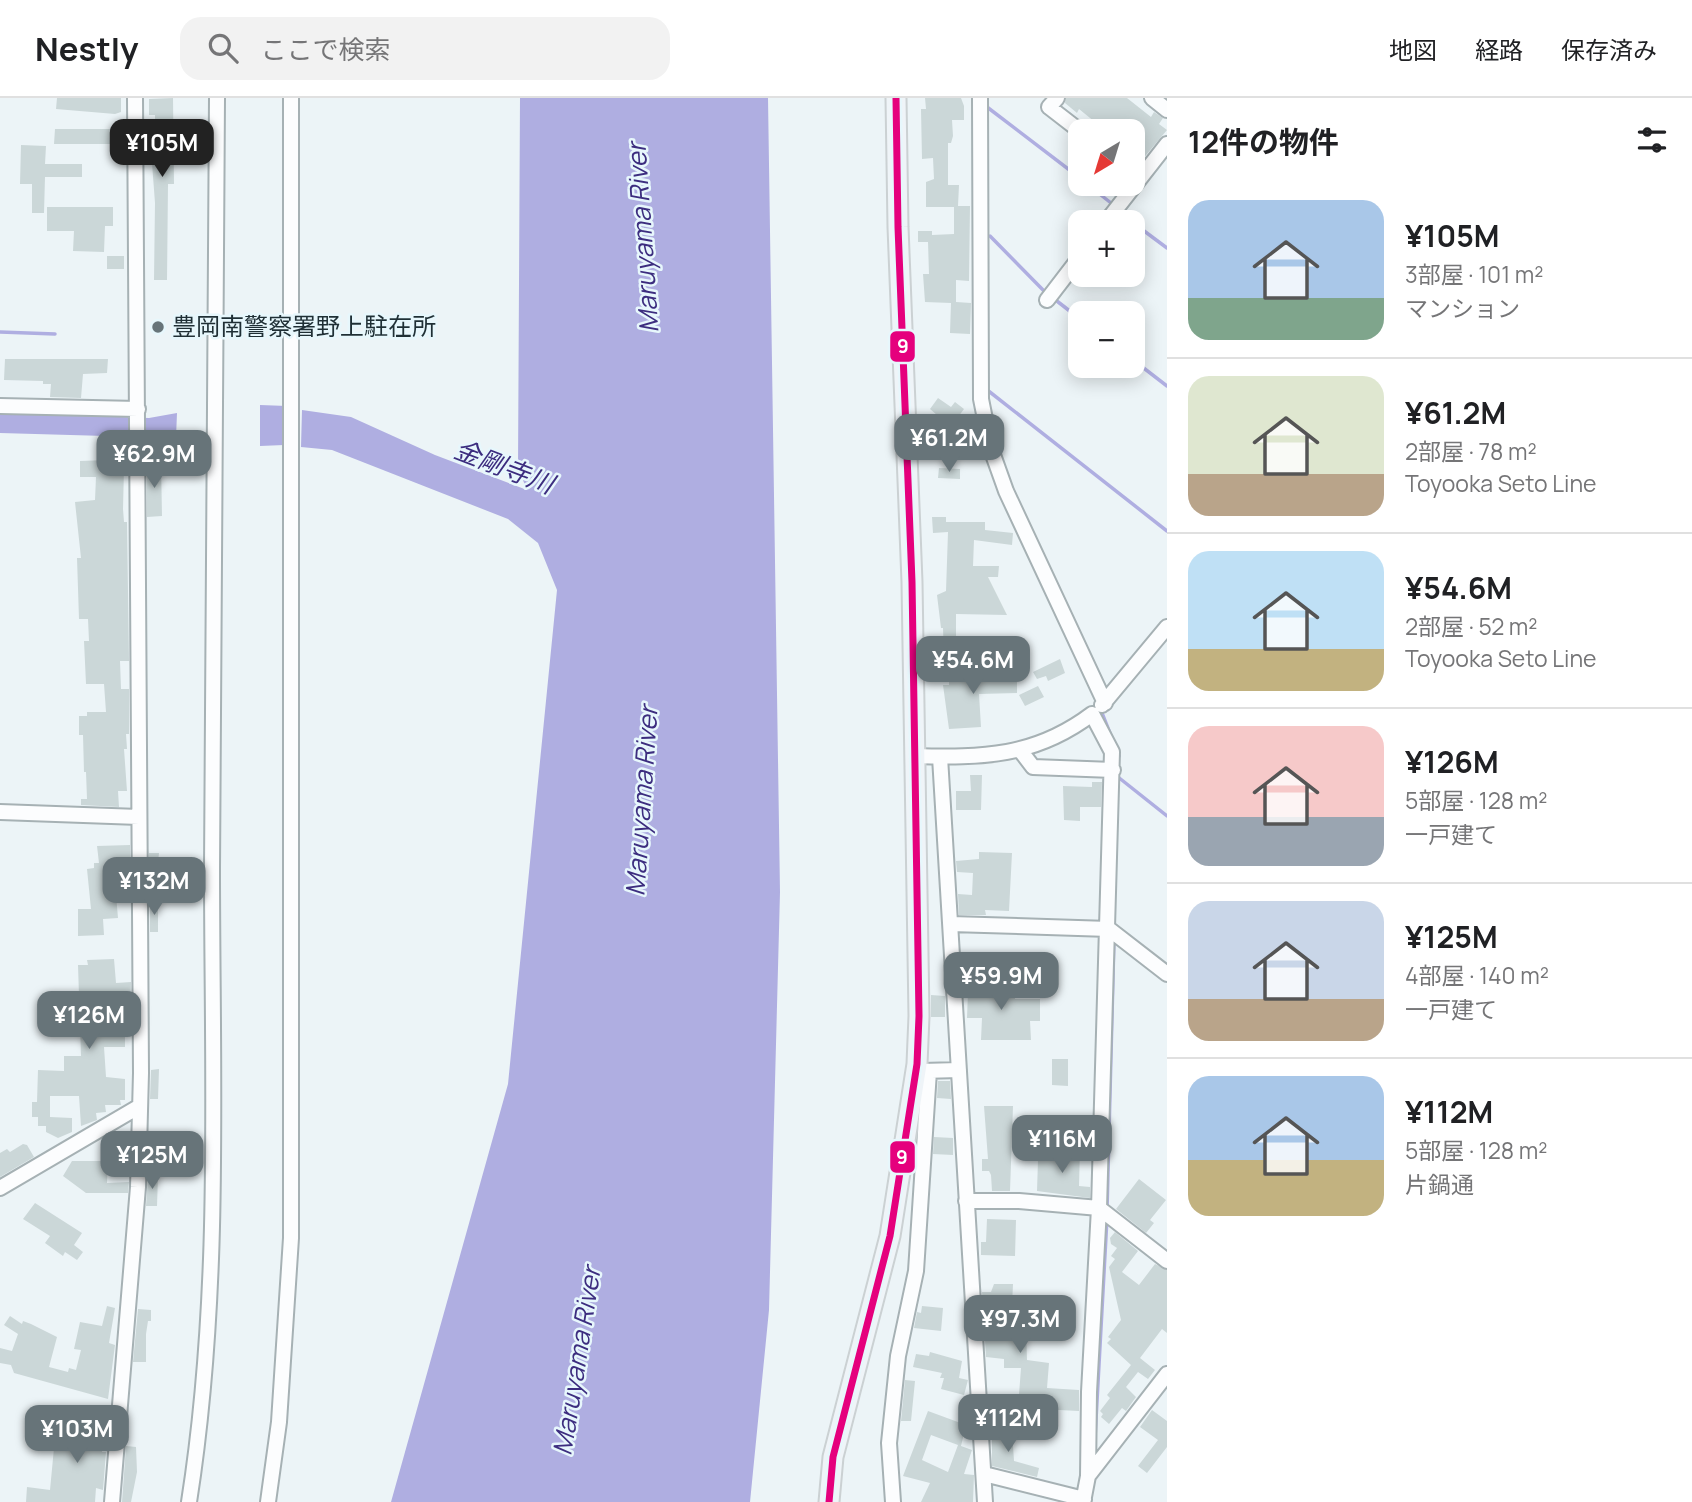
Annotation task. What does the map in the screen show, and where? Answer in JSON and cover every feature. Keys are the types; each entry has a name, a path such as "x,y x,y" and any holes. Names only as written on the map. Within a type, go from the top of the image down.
{"main road":[{"path":"829,1502 833,1457 890,1236 922,1071 911,568 898,227 896,98"}],"street":[{"path":"112,1502 138,1187 140,1105 135,98"},
{"path":"189,1502 205,1376 212,1274 212,682 217,445 217,98"},
{"path":"268,1502 279,1422 291,1238 291,98"},
{"path":"980,98 981,399 985,426 1006,491 1100,708 1111,748 1113,769 1088,1476 1083,1500 984,1474"},
{"path":"1057,98 1049,107 1068,122"},
{"path":"1152,98 1167,110"},
{"path":"1145,165 1167,144"},
{"path":"1046,300 1068,272"},
{"path":"0,406 138,411"},
{"path":"914,756 970,757 1020,750 1049,741 1100,708 1167,627"},
{"path":"1020,750 1034,767 1113,769"},
{"path":"940,757 985,1502"},
{"path":"0,812 139,817"},
{"path":"951,924 1109,929 1167,974"},
{"path":"893,1502 889,1443 898,1356 916,1271 922,1071 959,1070"},
{"path":"0,1188 140,1105"},
{"path":"966,1201 1019,1200 1099,1208 1167,1261"},
{"path":"1088,1476 1167,1374"}],"water":[{"name":"Maruyama River","path":"520,98 768,98 780,892 769,1310 750,1502 391,1502 508,1084 557,590 538,543 508,519 332,450 301,447 302,410 351,417 435,455 527,490 518,468"},
{"path":"260,405 287,406 284,445 260,446"},
{"path":"0,413 149,418 177,413 176,438 0,433"}],"building":[{"path":"57,98 121,98 121,112 115,114 56,109"},
{"path":"173,98 174,184 168,184 167,280 154,280 155,203 152,163 155,163 155,115 149,115 149,99"},
{"path":"925,98 961,98 964,106 964,120 952,120 953,136 951,143 948,143 948,185 959,185 958,206 970,206 969,281 956,280 956,302 971,303 970,334 950,333 951,303 925,302 923,274 929,274 928,242 918,242 918,231 932,231 932,235 954,234 954,207 926,207 926,182 934,179 933,158 922,159 921,109 926,109"},
{"path":"1066,98 1127,98 1151,117 1154,112 1163,118 1159,124 1167,130 1145,156 1145,119 1091,119 1079,109 1077,113 1065,103"},
{"path":"55,129 115,129 114,144 54,144"},
{"path":"21,145 46,146 45,164 82,164 82,177 45,177 44,213 32,213 32,184 20,184"},
{"path":"47,207 113,207 113,226 105,226 104,252 73,251 74,231 47,231"},
{"path":"107,256 124,256 124,269 107,269"},
{"path":"5,359 108,359 107,373 83,374 81,398 50,397 51,384 43,384 43,381 4,380"},
{"path":"938,398 951,407 955,402 964,409 958,417 955,414 940,428 932,422 937,415 930,409"},
{"path":"107,452 118,452 118,468 124,468 123,509 124,522 127,522 129,661 120,661 121,689 129,689 129,734 126,734 127,749 124,749 127,791 118,791 119,807 81,805 81,799 87,799 83,735 79,735 79,716 87,716 87,712 106,712 104,684 86,684 84,641 89,641 88,619 79,619 77,558 81,558 75,502 95,500 96,477 80,477 80,461 107,460"},
{"path":"147,463 161,463 162,516 147,517"},
{"path":"939,468 960,469 960,479 938,478"},
{"path":"932,517 946,517 946,522 985,522 985,530 1013,533 1012,545 974,540 973,566 999,566 998,577 988,577 1007,615 956,614 956,637 973,636 973,640 982,640 986,655 944,656 943,628 937,595 946,591 948,532 933,533"},
{"path":"1060,659 1065,673 1048,681 1046,676 1037,679 1033,672"},
{"path":"996,667 1007,667 1008,682 1017,682 1017,693 979,694 981,727 949,729 943,685 949,685 949,676 996,674"},
{"path":"1038,686 1044,697 1025,706 1019,695"},
{"path":"970,775 982,775 981,810 956,810 956,791 971,791"},
{"path":"1092,782 1102,782 1101,807 1080,807 1080,821 1064,820 1063,786 1092,787"},
{"path":"130,845 130,883 115,883 118,918 103,919 104,935 78,936 78,909 91,909 87,869 94,868 94,863 99,863 97,846"},
{"path":"979,852 1012,853 1009,911 985,910 986,915 959,915 958,894 972,895 973,873 957,872 956,861 979,859"},
{"path":"149,853 159,853 156,882 149,882"},
{"path":"150,902 158,902 158,932 150,932"},
{"path":"998,955 1029,956 1028,973 998,972"},
{"path":"114,959 116,983 131,982 130,1017 125,1017 125,1047 104,1047 106,1077 125,1079 125,1100 120,1100 121,1105 105,1105 106,1112 96,1113 97,1120 81,1126 79,1096 50,1096 50,1117 72,1118 72,1132 58,1138 46,1132 46,1126 38,1126 38,1117 32,1117 32,1102 37,1102 38,1070 64,1071 64,1056 81,1056 78,965 88,965 87,960"},
{"path":"969,966 980,967 978,993 1015,994 1015,999 1040,999 1040,1021 1030,1021 1031,1040 981,1040 982,1018 967,1018"},
{"path":"931,995 945,996 945,1017 931,1017"},
{"path":"1052,1059 1068,1059 1068,1086 1052,1085"},
{"path":"159,1069 158,1099 150,1099 151,1070"},
{"path":"938,1081 950,1081 951,1099 937,1098"},
{"path":"984,1106 1013,1106 1010,1191 992,1191 989,1171 982,1171 982,1159 988,1159"},
{"path":"129,1133 129,1150 109,1150 109,1135"},
{"path":"934,1137 953,1138 953,1155 933,1154"},
{"path":"23,1144 27,1145 34,1157 0,1177 0,1153 7,1149 10,1152"},
{"path":"1068,1147 1080,1148 1079,1186 1090,1187 1090,1198 1037,1191 1038,1160 1043,1160 1043,1156 1067,1156"},
{"path":"72,1161 108,1161 107,1183 129,1182 128,1193 86,1193 63,1176"},
{"path":"148,1176 158,1176 157,1206 146,1206"},
{"path":"1139,1179 1166,1200 1150,1220 1154,1223 1146,1233 1116,1209"},
{"path":"35,1203 82,1233 74,1245 83,1252 77,1260 65,1252 63,1256 45,1243 50,1236 23,1219"},
{"path":"987,1219 1016,1220 1015,1256 981,1255 981,1242 986,1242"},
{"path":"1115,1232 1138,1251 1122,1272 1139,1285 1155,1264 1167,1270 1167,1333 1162,1329 1140,1358 1155,1370 1148,1379 1138,1372 1126,1387 1136,1397 1126,1411 1122,1408 1109,1424 1101,1417 1103,1414 1100,1411 1110,1398 1107,1395 1131,1365 1107,1343 1111,1339 1108,1337 1121,1320 1109,1267 1115,1259 1111,1256 1117,1248 1111,1244 1110,1238"},
{"path":"994,1284 1013,1284 1011,1326 1026,1327 1027,1360 1049,1363 1047,1388 1079,1390 1079,1411 1018,1408 1021,1368 1004,1368 1004,1359 986,1357 982,1292 991,1292"},
{"path":"107,1306 115,1308 109,1343 115,1345 108,1399 14,1373 11,1365 0,1363 0,1348 12,1351 18,1334 4,1325 10,1316 22,1324 23,1321 57,1337 49,1367 68,1372 69,1368 76,1370 81,1350 74,1349 80,1322 102,1326"},
{"path":"922,1306 943,1308 941,1331 914,1328 917,1312 921,1313"},
{"path":"138,1309 151,1310 151,1321 148,1321 146,1334 146,1362 133,1362"},
{"path":"930,1352 962,1361 959,1378 968,1380 964,1395 941,1389 944,1378 940,1378 942,1373 913,1367 916,1354 929,1356"},
{"path":"905,1380 915,1381 911,1421 901,1421"},
{"path":"1152,1410 1167,1421 1167,1447 1147,1473 1138,1466 1158,1440 1140,1427"},
{"path":"928,1411 966,1425 961,1446 972,1450 964,1474 974,1475 973,1502 921,1502 930,1483 903,1476","holes":["931,1435 958,1445 948,1472 922,1460"]},
{"path":"89,1415 106,1417 102,1452 106,1452 103,1490 96,1488 95,1502 26,1502 27,1487 50,1490 54,1448 68,1449 71,1416 89,1418"},
{"path":"992,1430 1012,1431 1014,1461 1039,1468 1037,1477 992,1466"},
{"path":"126,1446 136,1447 137,1472 131,1502 122,1502"}],"waterway":[{"path":"987,107 1068,169"},
{"path":"1102,196 1111,203"},
{"path":"1145,232 1167,248"},
{"path":"990,236 1045,292"},
{"path":"1053,298 1068,310"},
{"path":"0,332 55,334"},
{"path":"1145,369 1167,386"},
{"path":"986,389 1167,531"},
{"path":"1100,708 1119,756"},
{"path":"1118,777 1167,816"},
{"path":"1107,1211 1114,938"},
{"path":"1095,1438 1107,1218"}],"transit line":[{"name":"9","path":"829,1502 833,1457 890,1236 917,1064 919,1016 912,582 898,227 896,98"}],"place":[{"name":"豊岡南警察署野上駐在所","path":"158,327"}],"water label":[{"name":"金剛寺川","path":"504,467"}]}
